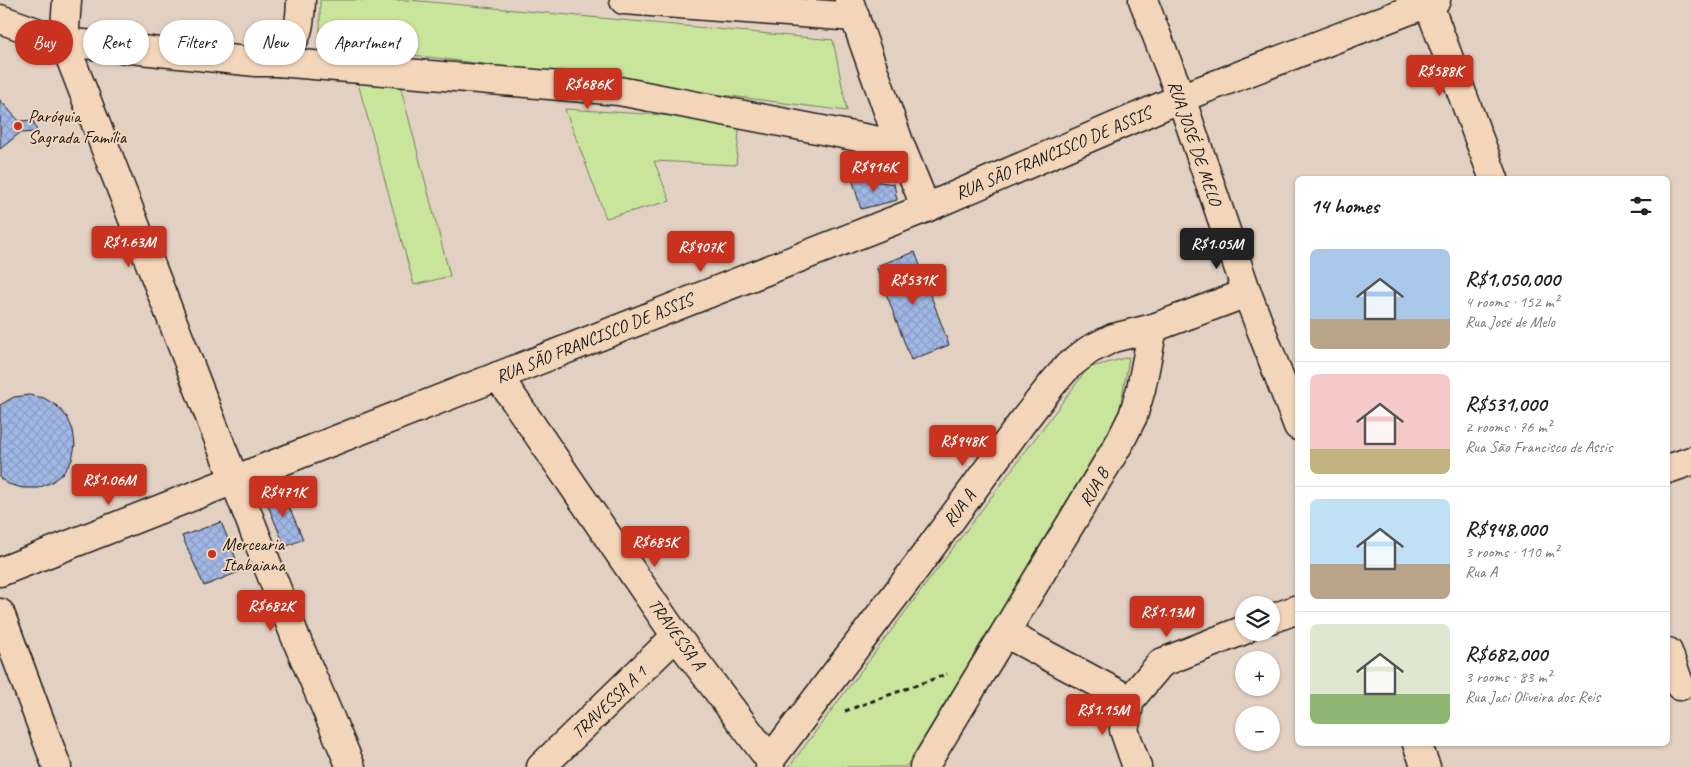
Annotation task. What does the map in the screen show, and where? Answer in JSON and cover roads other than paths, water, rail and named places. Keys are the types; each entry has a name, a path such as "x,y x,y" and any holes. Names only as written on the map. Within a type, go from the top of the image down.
{"street":[{"path":"66,20 67,0"},
{"path":"299,20 301,0"},
{"path":"624,0 852,9 900,145 926,208"},
{"name":"RUA JOSÉ DE MELO","path":"1143,0 1180,98 1247,293 1295,418"},
{"path":"1430,1 1493,176"},
{"name":"RUA SÃO FRANCISCO DE ASSIS","path":"0,572 926,208 1180,98 1430,1"},
{"path":"0,19 15,24"},
{"path":"73,43 244,61"},
{"path":"306,64 619,91 900,145"},
{"path":"73,65 297,641 351,767"},
{"name":"RUA A","path":"770,763 1052,383 1068,366 1088,350 1113,338 1153,328 1247,293"},
{"name":"RUA B","path":"924,767 1101,475 1133,416 1141,389 1153,328"},
{"name":"TRAVESSA A","path":"498,376 676,636 770,763"},
{"path":"1670,468 1691,460"},
{"path":"1280,616 1295,610"},
{"path":"0,613 57,767"},
{"path":"1005,633 1130,700"},
{"path":"1137,767 1124,730 1130,700 1161,663 1235,634"},
{"name":"TRAVESSA A 1","path":"541,767 676,636"},
{"path":"1670,658 1680,686"},
{"path":"1418,746 1426,767"}],"place":[{"name":"Paróquia Sagrada Família","path":"18,126"},
{"name":"Mercearia Itabaiana","path":"212,554"}]}
